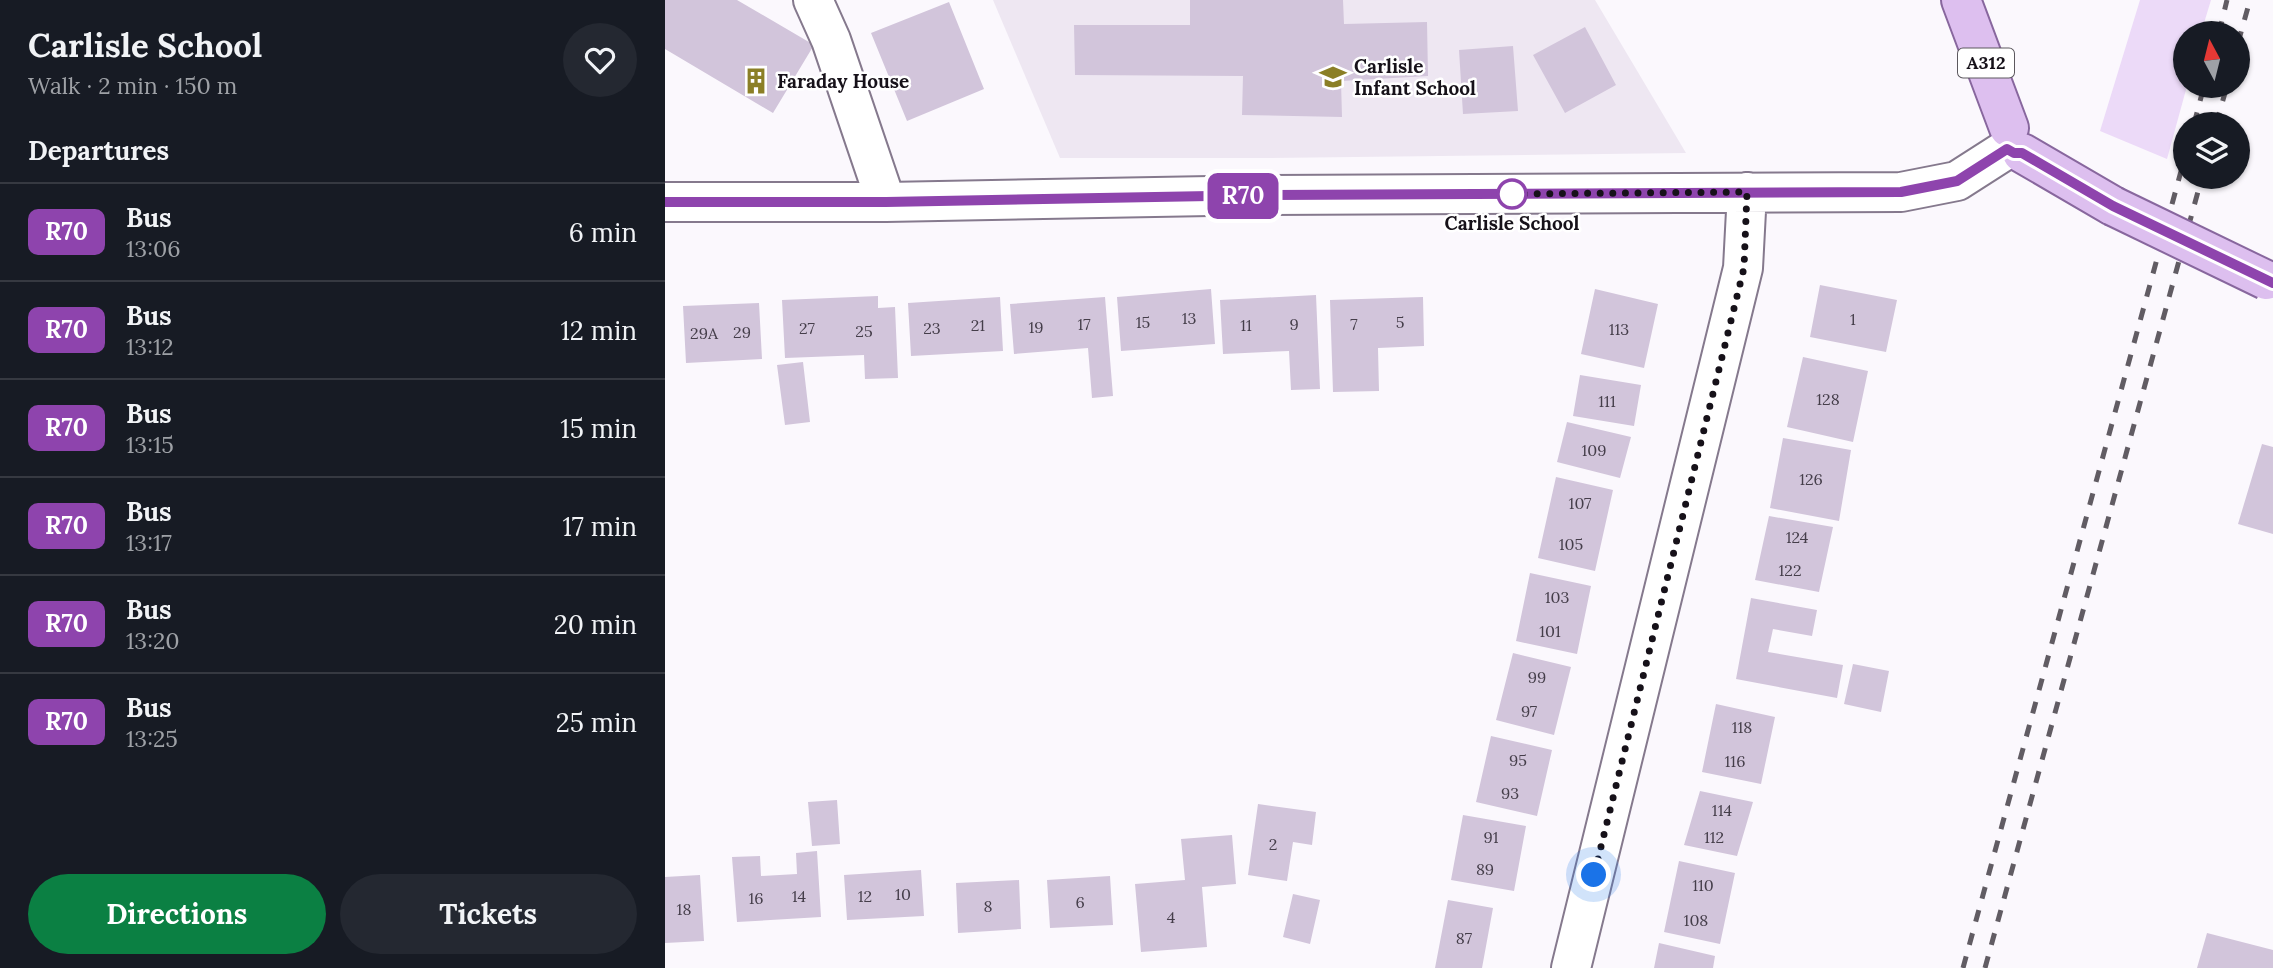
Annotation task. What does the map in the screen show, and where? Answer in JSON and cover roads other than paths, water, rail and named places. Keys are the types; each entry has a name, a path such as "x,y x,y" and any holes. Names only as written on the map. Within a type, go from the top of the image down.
{"main road":[{"name":"A312","path":"1961,0 2013,143"},
{"path":"2013,143 2113,206 2270,282"}],"street":[{"path":"813,0 831,40 886,202"},
{"path":"665,202 1901,192 1957,181 2013,143"},
{"path":"1571,968 1744,268 1747,192"}],"railway":[{"path":"2222,21 2227,0"},
{"path":"2244,21 2250,0"},
{"path":"2197,112 2201,98"},
{"path":"2219,112 2224,98"},
{"path":"1963,968 2176,189"},
{"path":"1985,968 2199,189"}],"place":[{"name":"Carlisle Infant School","path":"1333,77"},
{"name":"Faraday House","path":"756,81"},
{"name":"Carlisle School","path":"1512,194"}]}
